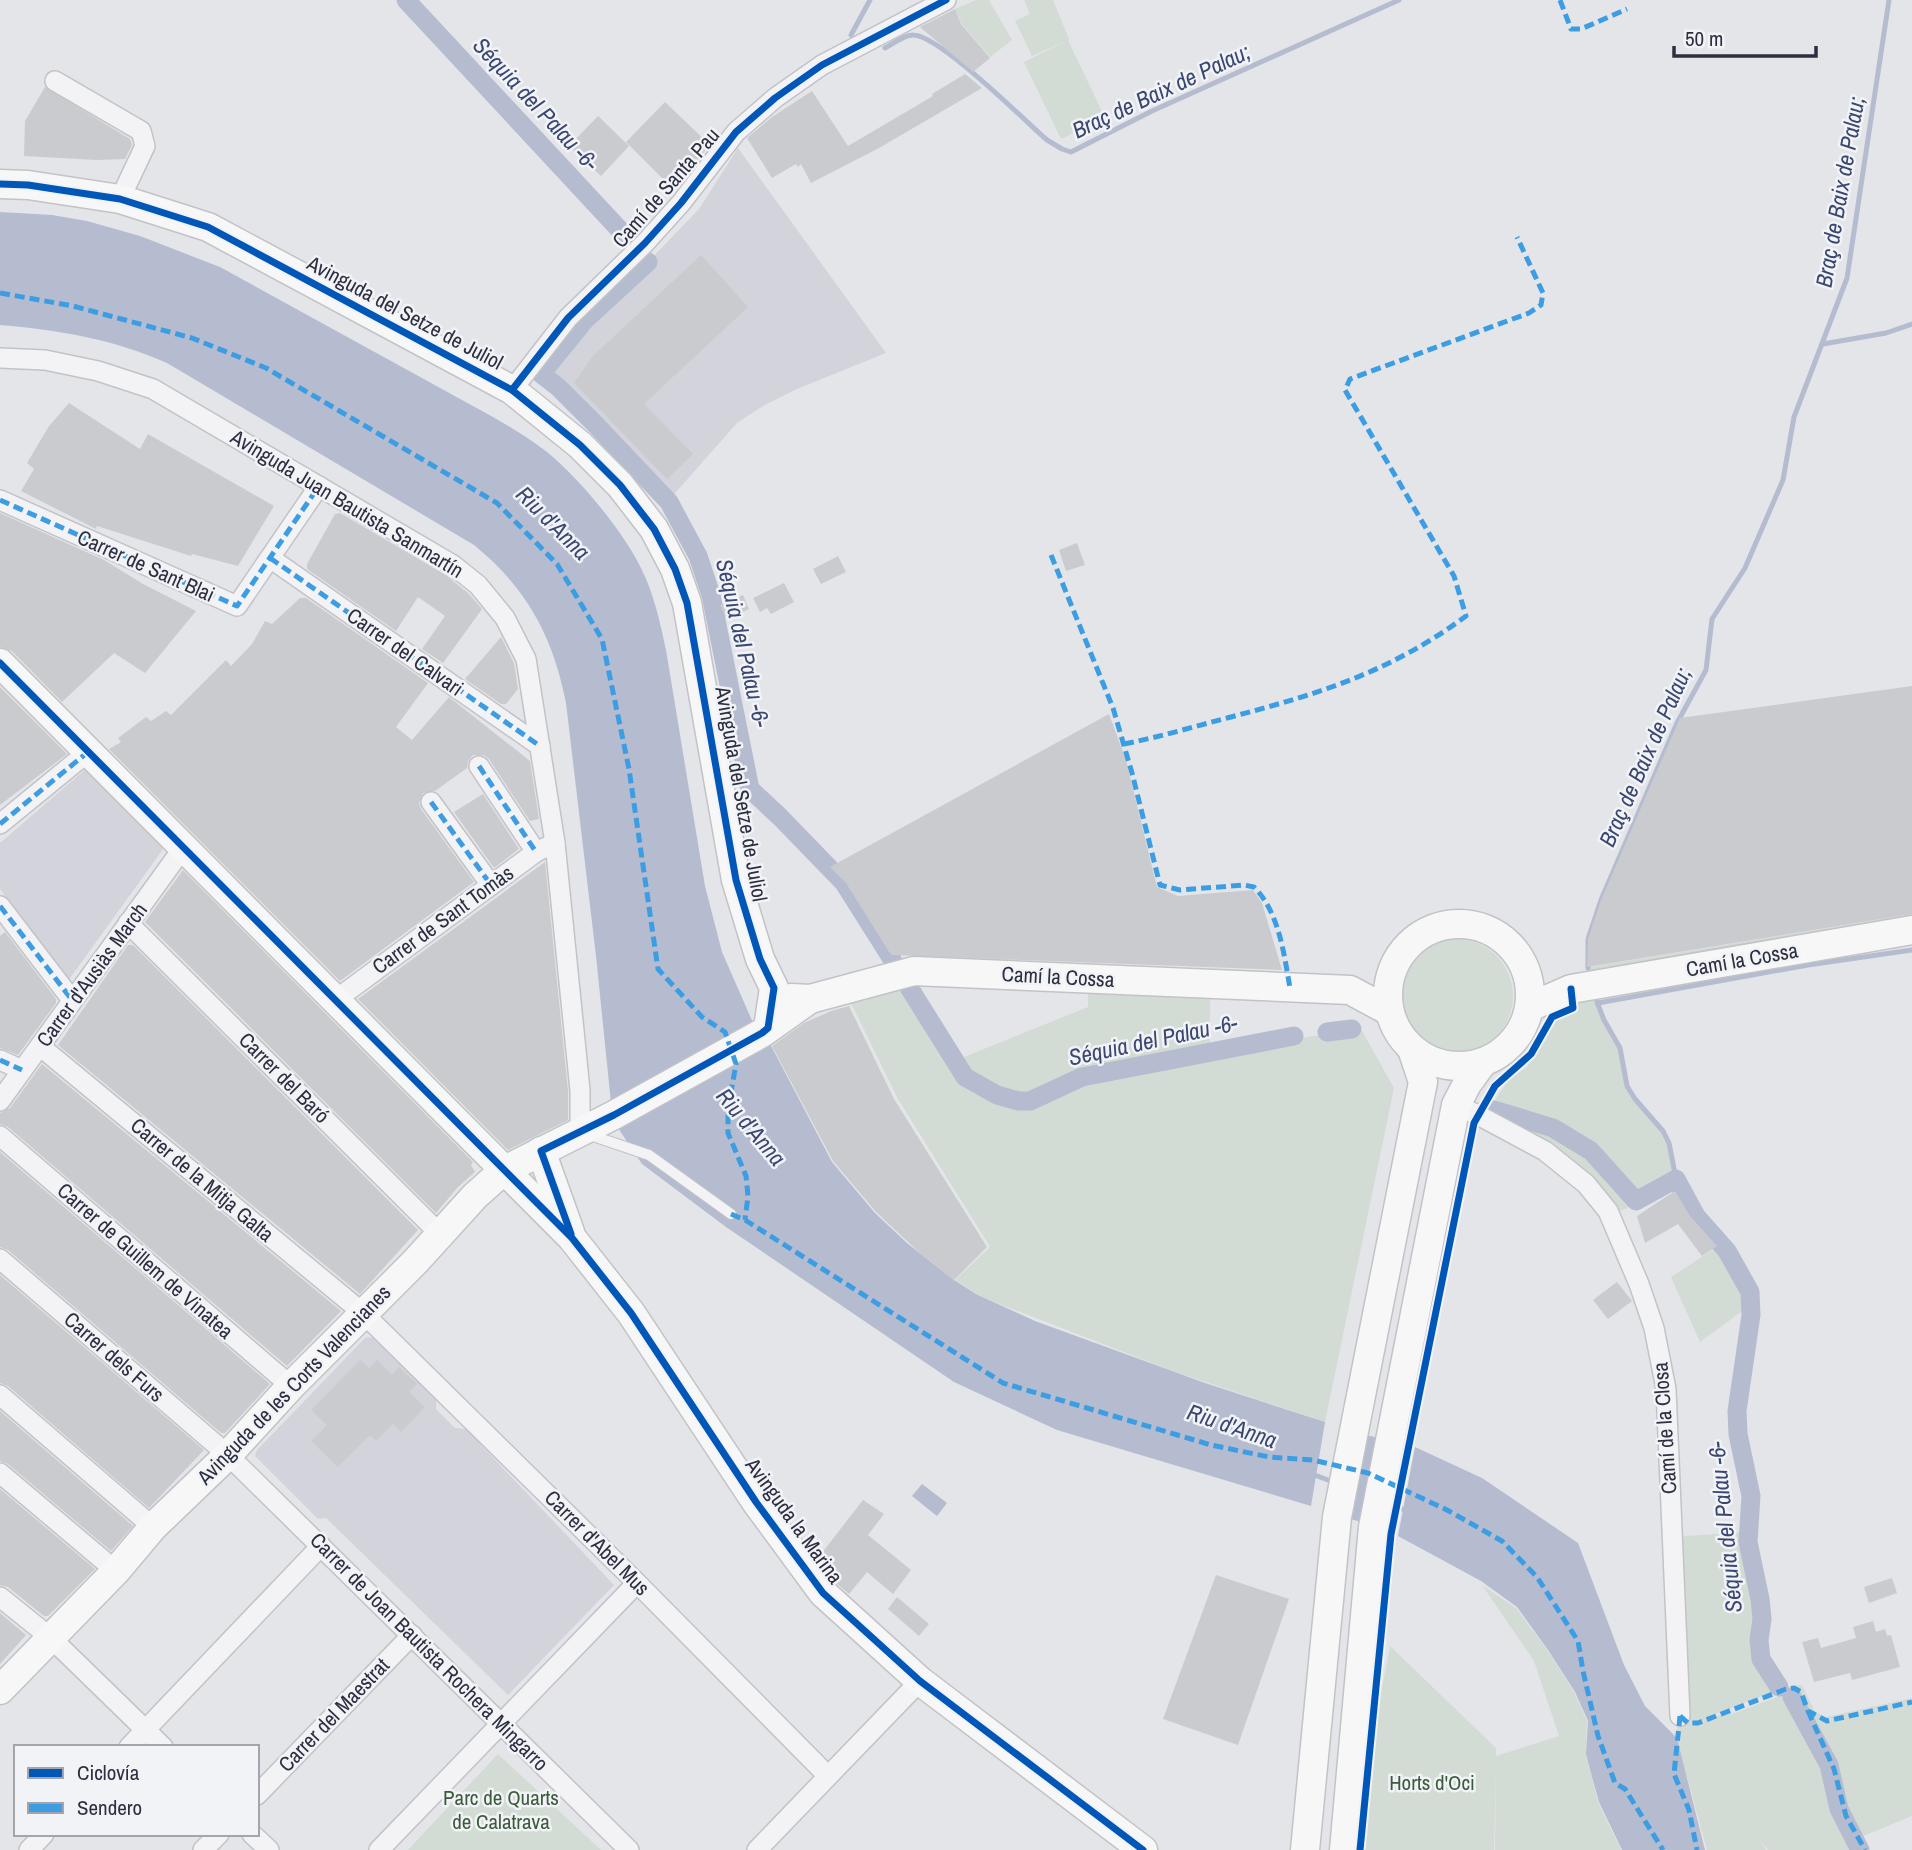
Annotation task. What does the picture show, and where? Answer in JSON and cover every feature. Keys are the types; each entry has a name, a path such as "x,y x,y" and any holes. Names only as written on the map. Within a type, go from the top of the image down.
{"main road":[{"name":"Avinguda del Setze de Juliol","path":"0,184 28,185 120,199 208,227 512,390 580,445 620,485 654,530 675,569 687,603 736,880 760,959 774,988"},
{"path":"0,663 572,1238"},
{"path":"1305,1850 1337,1517 1423,1082 1412,1049 1394,1026 1389,1011 1388,985 1399,954 1429,929 1448,924 1467,924 1495,933 1517,953 1526,970 1530,988 1530,1007 1524,1025 1513,1041 1500,1054 1483,1062 1464,1066 1446,1065 1428,1059 1412,1049"},
{"name":"Camí la Cossa","path":"1530,1007 1571,989 1912,930"},
{"path":"1526,970 1571,989"},
{"name":"Camí la Cossa","path":"774,988 797,1000 810,999 914,971 1350,990 1389,1011"},
{"name":"Camí la Cossa","path":"1350,990 1391,971"},
{"path":"765,1030 774,988"},
{"path":"765,1030 810,999"},
{"name":"Avinguda de les Corts Valencianes","path":"0,1690 116,1571 153,1527 228,1455 291,1386 415,1262 439,1233 503,1171 614,1115 765,1030"},
{"path":"1344,1850 1373,1527 1456,1105 1483,1062"},
{"path":"541,1151 572,1238"},
{"name":"Avinguda la Marina","path":"572,1238 631,1312 756,1502 822,1593 920,1681 1143,1850"}],"street":[{"name":"Camí de Santa Pau","path":"512,390 568,318 645,243 681,203 736,132 775,98 822,65 946,0"},
{"path":"55,81 141,131 145,146 120,199"},
{"name":"Avinguda Juan Bautista Sanmartín","path":"0,358 58,362 99,371 153,389 432,551 478,585 505,618 526,659 555,843 580,1090 580,1131"},
{"name":"Carrer de Sant Blai","path":"3,504 237,606 319,486"},
{"name":"Carrer del Calvari","path":"270,558 540,746"},
{"path":"2,818 88,752"},
{"path":"478,766 536,852"},
{"path":"431,802 491,885"},
{"name":"Carrer de Sant Tomàs","path":"334,1001 536,852 555,843"},
{"name":"Carrer d'Ausiàs March","path":"0,1101 183,848"},
{"path":"0,906 72,1000"},
{"name":"Carrer del Baró","path":"128,923 439,1233"},
{"name":"Carrer de la Mitja Galta","path":"41,1047 363,1313"},
{"path":"0,1060 22,1070"},
{"name":"Camí de la Closa","path":"1456,1105 1545,1151 1586,1184 1608,1211 1639,1284 1654,1328 1665,1389 1680,1716"},
{"name":"Carrer de Guillem de Vinatea","path":"0,1136 291,1386"},
{"name":"Carrer dels Furs","path":"0,1259 228,1455"},
{"name":"Carrer d'Abel Mus","path":"363,1313 638,1583 828,1776"},
{"path":"0,1395 153,1527"},
{"name":"Carrer de Joan Bautista Rochera Mingarro","path":"228,1455 629,1850"},
{"path":"0,1473 116,1571"},
{"path":"131,1745 321,1546"},
{"path":"379,1850 638,1583"},
{"path":"0,1597 51,1638 161,1745"},
{"name":"Carrer del Maestrat","path":"259,1792 412,1635"},
{"path":"757,1850 920,1681"},
{"path":"29,1850 42,1836"},
{"path":"204,1850 217,1836"},
{"path":"254,1836 269,1850"}],"lane":[{"path":"580,1131 649,1155 731,1214"}],"shaded area":[{"path":"738,148 886,353 797,389 737,423 669,500 612,436 541,374 585,320 648,262 699,209"},
{"path":"87,768 166,845 68,981 0,889 0,843"},
{"path":"366,1337 375,1338 436,1399 436,1409 455,1428 466,1429 614,1585 508,1695 326,1518 318,1519 255,1456 257,1450"}],"green space":[{"path":"976,0 989,0 1012,40 990,57 962,24 955,9"},
{"path":"1024,0 1053,0 1068,40 1105,118 1061,139 1024,62 1066,41 1032,56 1015,21 1030,14"},
{"path":"1912,914 1912,927 1593,979 1590,967"},
{"path":"1456,939 1478,943 1497,955 1509,974 1513,996 1509,1018 1497,1037 1478,1049 1456,1053 1434,1049 1415,1037 1403,1018 1399,996 1403,974 1415,955 1434,943"},
{"path":"918,983 959,1059 1088,1007 1088,988 1210,991 1210,1053 1351,1030 1362,1031 1394,1088 1325,1422 1170,1370 997,1303 955,1280 989,1245 898,1099 850,1001"},
{"path":"1592,987 1602,1020 1622,1057 1626,1087 1662,1131 1668,1143 1676,1183 1613,1215 1485,1116 1508,1080 1527,1067 1555,1021 1568,1013 1577,1012 1573,991"},
{"path":"1717,1247 1741,1285 1745,1309 1700,1342 1671,1277"},
{"path":"1743,1532 1759,1617 1772,1616 1764,1633 1767,1652 1785,1687 1802,1685 1815,1712 1826,1717 1912,1698 1912,1816 1861,1837 1850,1817 1846,1800 1830,1772 1838,1809 1859,1850 1768,1850 1759,1840 1766,1850 1707,1850 1676,1736 1679,1716 1673,1537","holes":["1785,1687 1785,1694 1732,1714 1708,1717"]},
{"name":"Horts d'Oci","path":"1482,1585 1516,1608 1574,1692 1587,1721 1586,1755 1598,1802 1621,1850 1495,1850 1496,1763 1494,1850 1360,1850 1370,1750 1390,1646 1496,1748 1496,1756 1559,1736 1534,1661"},
{"name":"Parc de Quarts de Calatrava","path":"498,1754 601,1850 408,1850"}],"water":[{"path":"0,212 52,215 87,221 140,236 220,267 500,421 547,452 573,476 633,553 653,598 666,650 705,886 722,952 754,1025 611,1103 566,703 554,657 523,596 493,561 474,545 167,363 85,337 0,325"},
{"path":"768,1040 832,1162 875,1213 907,1243 954,1280 976,1294 1035,1321 1205,1383 1325,1422 1311,1506 1057,1430 954,1382 726,1227 642,1164 616,1121"},
{"path":"1363,1434 1378,1438 1361,1522 1347,1518"},
{"path":"1415,1447 1482,1478 1578,1543 1624,1665 1645,1706 1677,1738 1705,1850 1622,1850 1599,1802 1592,1777 1586,1754 1588,1721 1575,1692 1548,1650 1517,1607 1481,1581 1398,1536"},
{"path":"922,1484 947,1503 937,1516 912,1496"}],"building":[{"path":"955,9 961,24 990,58 973,72 920,27"},
{"path":"965,74 982,88 879,148 811,183 801,164 798,167 796,164 772,178 747,138 772,117 812,91 848,146"},
{"path":"45,87 130,139 132,145 125,159 24,156 25,121"},
{"path":"665,102 710,145 673,189 626,142"},
{"path":"598,116 629,146 601,176 569,146"},
{"path":"701,255 748,307 644,404 693,454 667,479 574,383 593,356"},
{"path":"69,403 140,449 148,434 274,506 238,566 192,554 191,556 97,526 96,529 21,491 34,469 27,463 49,426"},
{"path":"0,513 104,560 196,611 145,673 114,653 62,702 12,651 0,647"},
{"path":"340,513 446,575 482,609 443,663 422,649 445,616 418,597 396,631 307,569 307,564 335,514"},
{"path":"1077,543 1085,565 1066,571 1059,550"},
{"path":"838,556 846,572 821,584 813,569"},
{"path":"784,583 794,602 771,614 767,608 760,612 753,598"},
{"path":"743,595 749,609 727,619 720,605"},
{"path":"300,598 306,598 428,683 396,727 412,740 449,697 530,761 539,819 530,821 484,755 473,755 467,768 435,791 423,793 419,803 421,809 474,882 340,981 109,749 121,742 118,738 146,717 151,721 166,711 171,715 226,660 231,666 252,644 265,621 272,624"},
{"path":"501,637 514,663 518,689 506,704 501,704 465,679"},
{"path":"1912,686 1912,914 1587,967 1588,939 1601,900 1680,718"},
{"path":"0,687 67,754 0,805"},
{"path":"1109,714 1126,760 1157,887 1178,896 1253,890 1262,903 1282,970 891,955 846,883 830,867"},
{"path":"483,794 519,849 494,868 454,812"},
{"path":"545,862 568,1091 568,1120 508,1150 358,999"},
{"path":"183,870 473,1162 471,1165 475,1172 436,1213 145,922"},
{"path":"5,932 56,999 56,1003 18,1055 0,1048 0,936"},
{"path":"128,945 133,945 418,1230 360,1294 58,1045"},
{"path":"849,1006 894,1099 987,1247 954,1280 876,1212 833,1161 772,1046 804,1023"},
{"path":"42,1064 341,1311 287,1366 8,1127 0,1124 0,1113 10,1108"},
{"path":"0,1152 270,1384 225,1433 221,1433 8,1250 0,1247"},
{"path":"1675,1191 1690,1216 1717,1246 1702,1256 1678,1224 1645,1243 1637,1216"},
{"path":"0,1275 204,1450 149,1508 8,1386 0,1383"},
{"path":"1617,1282 1632,1301 1608,1319 1593,1300"},
{"path":"360,1360 369,1368 377,1360 392,1375 399,1367 417,1384 409,1392 425,1407 401,1432 393,1424 376,1441 370,1435 338,1467 311,1441 327,1425 311,1410"},
{"path":"0,1411 133,1526 111,1551 8,1464 0,1461"},
{"path":"0,1489 95,1569 48,1616 44,1616 8,1587 0,1585"},
{"path":"863,1500 884,1514 868,1535 911,1570 893,1594 867,1572 849,1594 835,1582 818,1558"},
{"path":"1216,1575 1289,1599 1238,1745 1163,1719"},
{"path":"1892,1578 1897,1593 1869,1603 1864,1587"},
{"path":"897,1597 929,1624 919,1636 888,1609"},
{"path":"0,1613 26,1635 0,1664"},
{"path":"1873,1621 1876,1632 1885,1629 1887,1636 1891,1635 1900,1667 1852,1680 1850,1673 1814,1682 1802,1642 1818,1638 1821,1648 1856,1638 1853,1627"}],"waterway":[{"name":"Séquia del Palau -6-","path":"406,0 631,242"},
{"name":"Braç de Baix de Palau;","path":"851,35 870,0"},
{"name":"Braç de Baix de Palau;","path":"885,48 910,35 926,39 962,64 1047,140 1071,152 1152,111 1399,0"},
{"name":"Braç de Baix de Palau;","path":"1588,968 1588,939 1601,900 1677,723 1706,670 1712,619 1745,568 1783,480 1794,417 1847,278 1889,0"},
{"name":"Séquia del Palau -6-","path":"648,262 585,320 541,374 558,387 669,502 698,556 711,595 750,789 844,883 892,959"},
{"path":"1823,344 1886,333 1912,324"},
{"path":"1598,1003 1808,965 1912,950"},
{"name":"Séquia del Palau -6-","path":"910,989 965,1077 997,1095 1019,1101 1030,1101 1082,1077 1294,1036"},
{"name":"Braç de Baix de Palau;","path":"1597,1002 1620,1048 1627,1086 1663,1131 1669,1143 1676,1179"},
{"name":"Séquia del Palau -6-","path":"1327,1032 1352,1029"},
{"name":"Séquia del Palau -6-","path":"1494,1110 1553,1128 1591,1151 1636,1201 1676,1179 1696,1216 1727,1251 1750,1292 1751,1315 1737,1411 1738,1434 1751,1496 1748,1542 1760,1599 1761,1659 1779,1687"},
{"name":"Riu d'Anna","path":"1312,1474 1336,1483"},
{"name":"Riu d'Anna","path":"1387,1503 1407,1511"},
{"name":"Séquia del Palau -6-","path":"1792,1697 1829,1765 1839,1809 1860,1850"}],"marked path":[{"path":"1560,0 1571,29 1581,29 1627,9"},
{"path":"1124,744 1260,709 1352,679 1409,653 1466,616 1454,576 1345,390 1350,379 1529,313 1541,305 1543,293 1517,237"},
{"path":"0,293 73,306 192,338 266,368 497,503 557,564 602,639 629,769 658,969 702,1017 725,1032 736,1064 728,1109 728,1133 746,1176 748,1196 745,1220"},
{"path":"0,500 237,606 319,486"},
{"path":"1051,555 1113,708 1160,885 1180,890 1244,885 1254,887 1275,921 1290,988"},
{"path":"270,558 540,746"},
{"path":"0,824 88,752"},
{"path":"479,766 536,852"},
{"path":"431,802 491,885"},
{"path":"0,906 72,1000"},
{"path":"0,1060 22,1070"},
{"path":"731,1214 745,1220 1003,1383 1211,1445 1269,1457 1313,1460 1368,1473 1447,1510 1502,1541 1537,1577 1578,1641 1598,1736 1615,1783 1625,1789 1663,1850"},
{"path":"1680,1716 1688,1723 1698,1723 1794,1688 1801,1692 1808,1711 1827,1721 1912,1702"},
{"path":"1808,1711 1834,1769 1846,1816 1865,1850"},
{"path":"1680,1716 1674,1774 1689,1810 1697,1850"}],"cycle path":[{"path":"512,390 568,318 645,243 681,203 736,132 775,98 822,65 946,0"},
{"path":"0,184 28,185 120,199 208,227 512,390 580,445 620,485 654,529 675,569 687,603 736,880 760,959 774,988 768,1028 762,1033 614,1115 541,1151 571,1234"},
{"path":"0,663 572,1238 631,1313 756,1502 823,1593 920,1681 1143,1850"},
{"path":"1360,1850 1391,1534 1474,1123 1495,1086 1531,1054 1552,1017 1573,1008 1571,989"}]}
